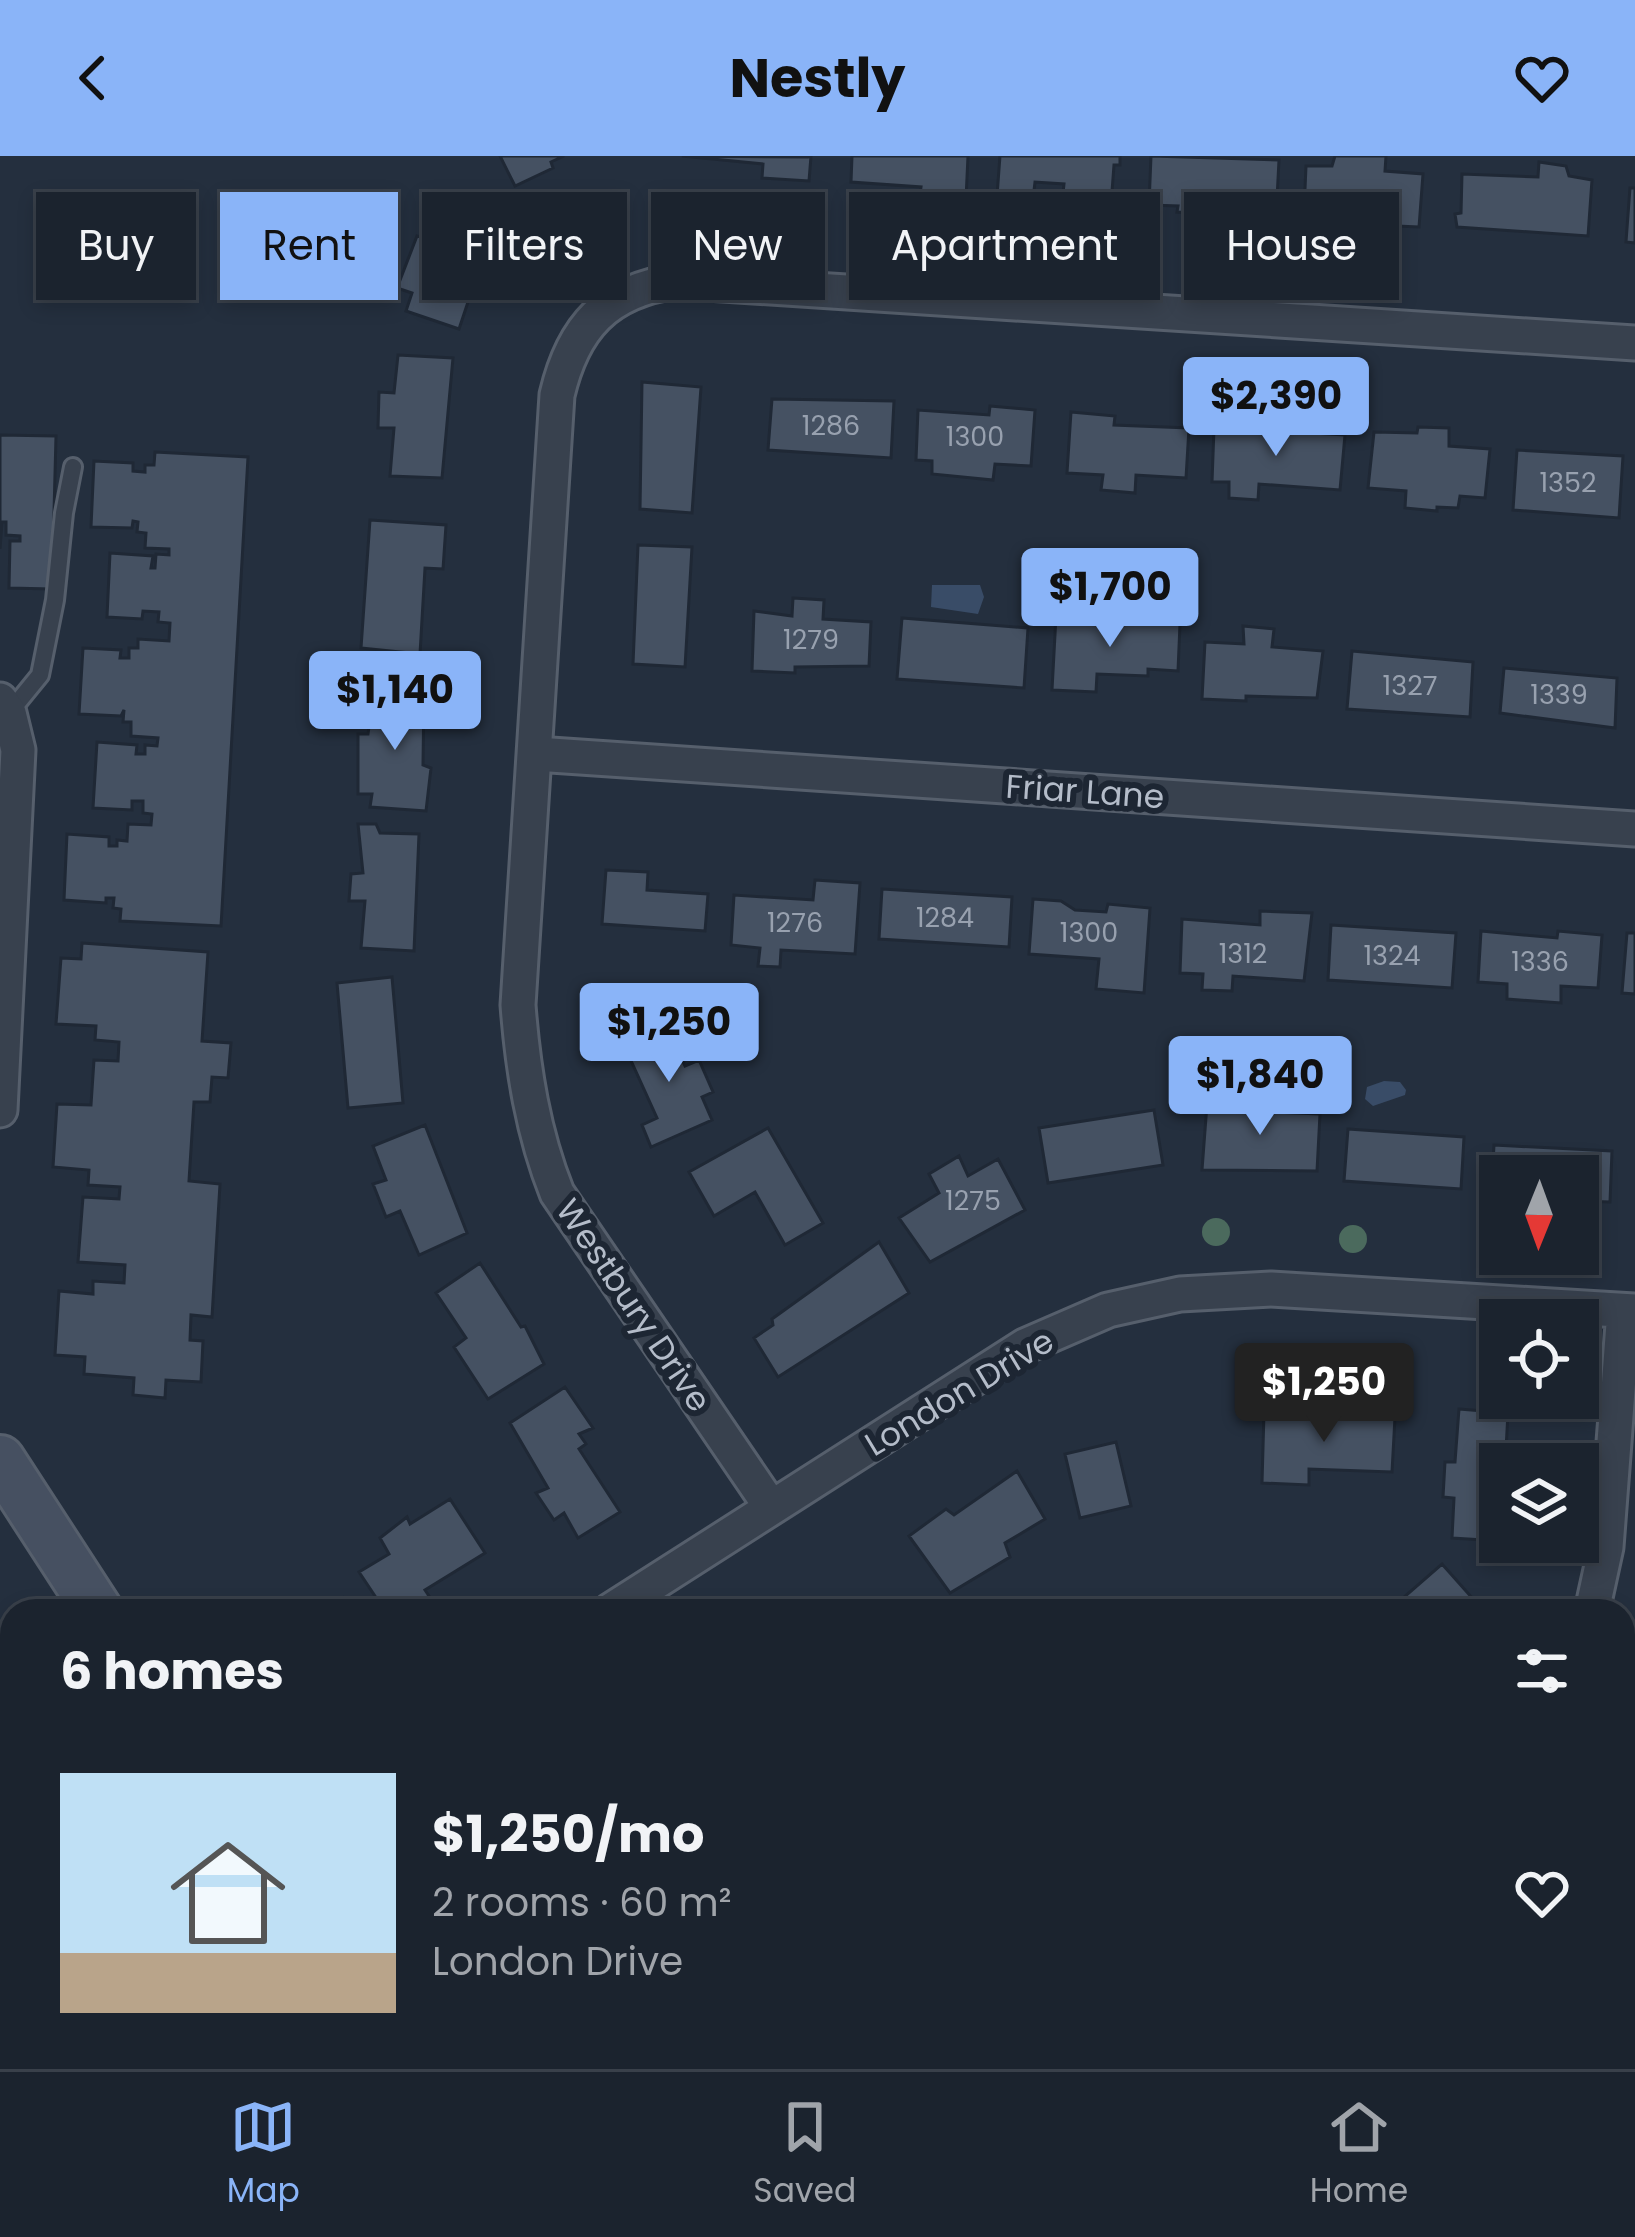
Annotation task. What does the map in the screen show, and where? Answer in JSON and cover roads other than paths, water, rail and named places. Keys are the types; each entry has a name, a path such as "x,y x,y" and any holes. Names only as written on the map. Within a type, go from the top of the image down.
{"main road":[{"path":"0,1460 90,1599"}],"street":[{"name":"Westbury Drive","path":"771,1507 556,1193 542,1154 523,1060 518,1005 557,395 582,329 601,311 651,285 708,282 1635,344"},
{"path":"0,1110 18,750 5,706"},
{"name":"Friar Lane","path":"536,754 1635,829"},
{"name":"London Drive","path":"629,1599 1025,1346 1108,1310 1180,1294 1271,1288 1629,1311"},
{"path":"1595,1599 1606,1547 1629,1311"}],"lane":[{"path":"5,706 40,674 74,467"}],"water":[{"path":"932,585 980,585 984,597 978,614 931,607"},
{"path":"1400,1082 1405,1095 1373,1106 1365,1099 1367,1087"}]}
